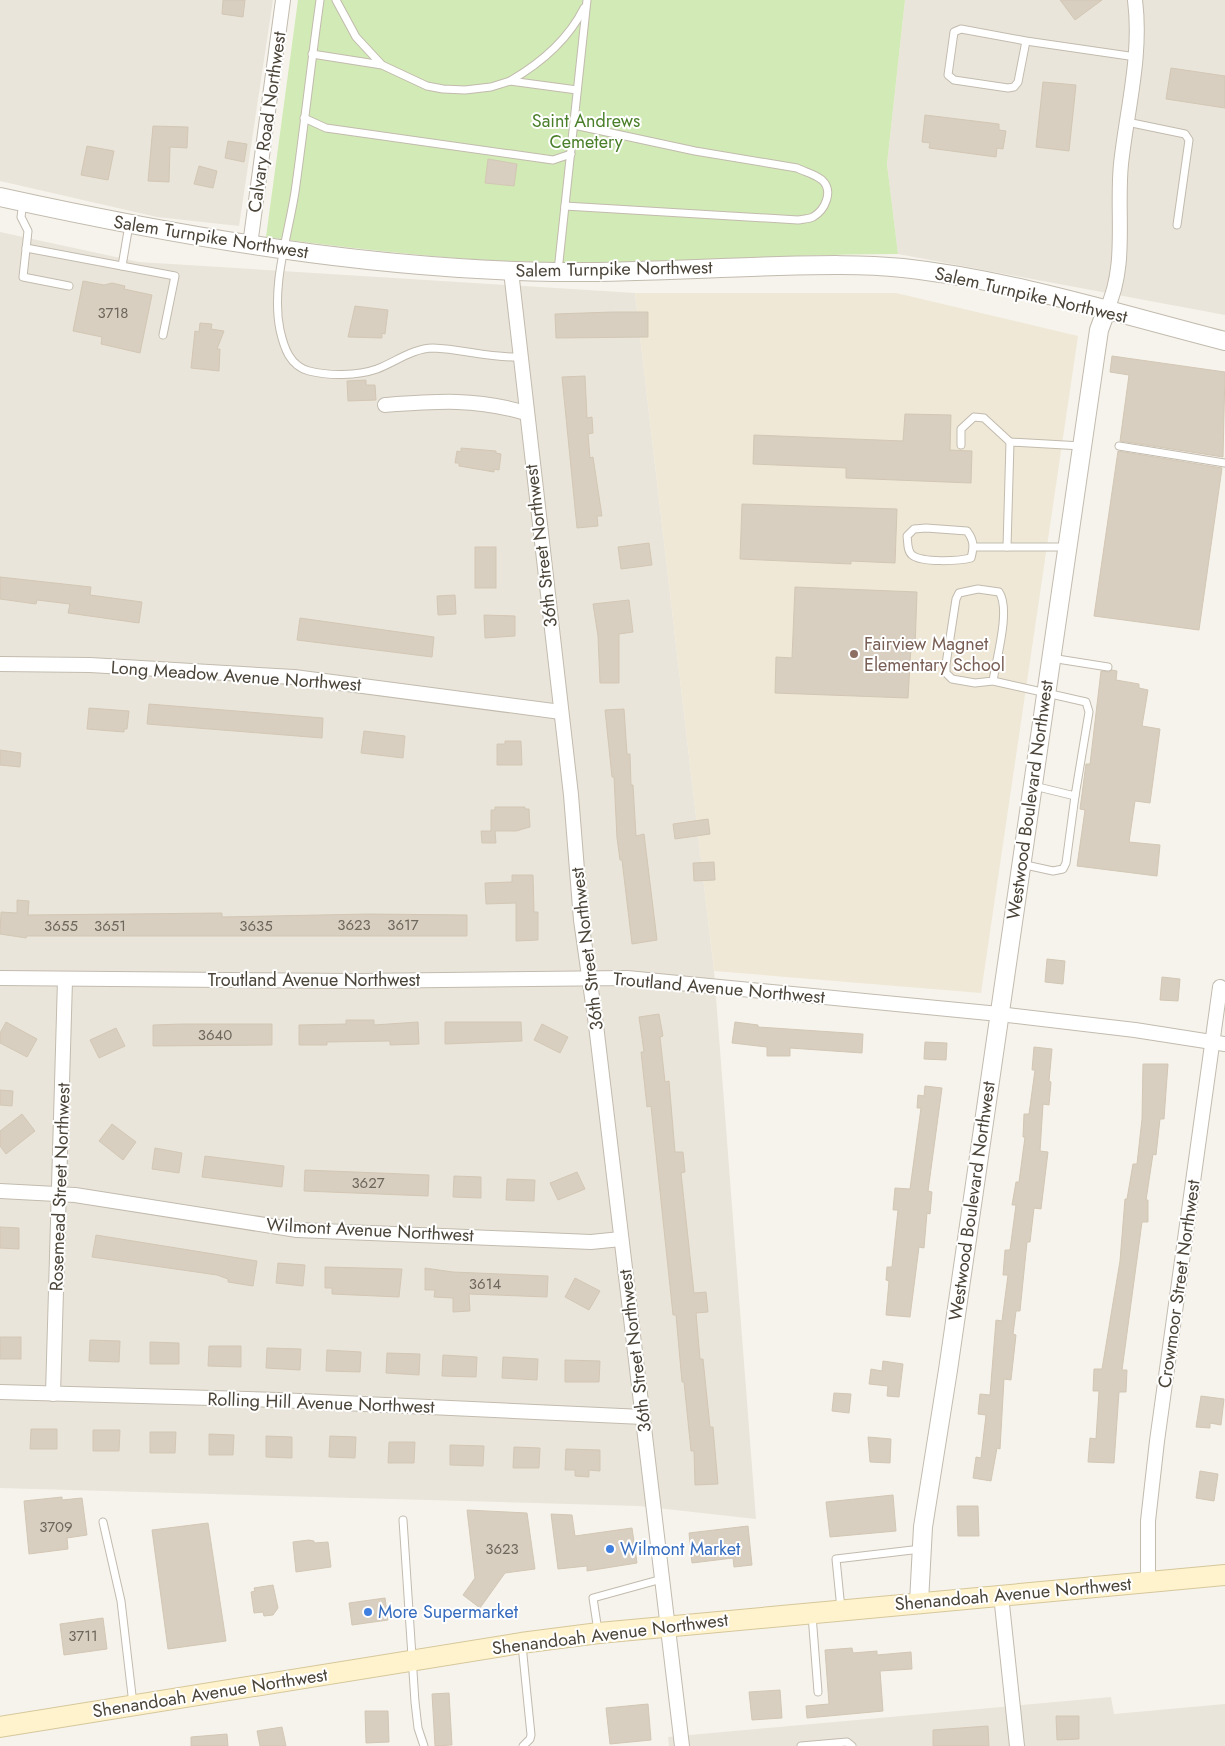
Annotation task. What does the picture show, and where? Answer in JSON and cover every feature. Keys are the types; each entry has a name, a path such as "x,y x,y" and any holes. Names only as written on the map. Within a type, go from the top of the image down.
{"main road":[{"name":"Shenandoah Avenue Northwest","path":"0,1726 521,1643 599,1633 1225,1575"}],"street":[{"name":"Calvary Road Northwest","path":"250,245 283,0"},
{"name":"Westwood Boulevard Northwest","path":"919,1602 921,1549 1099,330 1118,280 1119,204 1127,122 1136,58 1137,18 1135,0"},
{"name":"Salem Turnpike Northwest","path":"0,197 130,225 250,245 404,263 511,271 558,272 843,264 900,268 1000,284 1225,341"},
{"name":"36th Street Northwest","path":"511,271 571,795 581,920 682,1746"},
{"path":"385,405 448,400 484,402 526,413"},
{"name":"Long Meadow Avenue Northwest","path":"0,664 90,665 285,676 561,712"},
{"name":"Troutland Avenue Northwest","path":"0,978 65,980 627,978 999,1014 1135,1030 1219,1043"},
{"name":"Rosemead Street Northwest","path":"53,1394 65,980"},
{"name":"Crowmoor Street Northwest","path":"1148,1582 1148,1521 1157,1441 1219,1043 1220,986"},
{"name":"Wilmont Avenue Northwest","path":"0,1191 59,1194 297,1230 591,1242 621,1239"},
{"name":"Rolling Hill Avenue Northwest","path":"0,1392 288,1401 643,1417"},
{"path":"1001,1595 1017,1746"}],"lane":[{"path":"320,0 286,249 280,280 279,322 286,352 299,367 310,371 335,373 362,372 376,369 421,350 433,348 498,358 520,357"},
{"path":"336,0 356,38 382,65"},
{"path":"312,54 382,65 427,86 443,89 466,90 491,87 510,81 547,56 568,34 587,2"},
{"path":"558,272 587,2"},
{"path":"1026,41 1018,82 1014,87 1008,88 954,80 948,76 954,32 961,29 1136,58"},
{"path":"510,81 577,90"},
{"path":"304,118 326,128 553,160 571,154"},
{"path":"1127,122 1185,134 1189,140 1177,225"},
{"path":"565,206 798,220 811,218 821,212 828,195 823,182 812,174 797,168 695,151 574,125"},
{"path":"23,202 21,217 28,231 23,277 69,286"},
{"path":"122,266 130,225"},
{"path":"26,248 175,276 163,335"},
{"path":"961,445 961,429 974,417 984,418 1010,442 1082,446"},
{"path":"1007,547 1010,442"},
{"path":"1119,446 1225,463"},
{"path":"914,529 967,531 974,547 971,558 930,560 913,556 909,551 908,536 914,529"},
{"path":"974,547 1067,547"},
{"path":"993,681 1004,615 1002,598 999,592 978,589 959,593 956,599 946,673 952,679 975,682 993,681 1046,692 1086,702 1089,712 1066,862 1063,869 1053,871 1020,864"},
{"path":"1051,658 1108,667"},
{"path":"1032,786 1075,796"},
{"path":"403,1520 418,1728 424,1746"},
{"path":"103,1522 121,1602 134,1704"},
{"path":"841,1610 836,1559 921,1549"},
{"path":"599,1633 593,1598 662,1579"},
{"path":"812,1613 818,1692"},
{"path":"521,1643 531,1735 523,1746"},
{"path":"801,1746 847,1742 852,1746"}],"shaded area":[{"path":"0,0 273,0 239,226 157,217 0,181"},
{"path":"905,0 1225,0 1225,315 898,254 887,164"},
{"path":"0,232 139,262 635,293 714,971 756,1519 639,1506 0,1488"},
{"name":"Fairview Magnet Elementary School","path":"635,293 896,293 1078,336 981,993 714,971"},
{"path":"1111,1697 1114,1714 1225,1704 1225,1746 669,1746 668,1737"}],"green space":[{"name":"Saint Andrews Cemetery","path":"298,0 905,0 887,164 898,254 816,255 613,263 534,262 419,255 266,237"}],"building":[{"path":"223,0 245,0 243,17 222,14"},
{"path":"1060,0 1102,0 1075,20"},
{"path":"1171,68 1225,76 1225,108 1166,99"},
{"path":"1043,82 1076,85 1069,151 1036,147"},
{"path":"925,115 999,124 999,130 1006,131 1003,149 997,148 996,157 929,148 930,143 922,142"},
{"path":"153,126 188,127 187,148 170,147 169,182 148,181"},
{"path":"228,141 247,144 244,162 225,158"},
{"path":"87,146 114,151 108,180 81,175"},
{"path":"488,159 517,164 514,186 485,183"},
{"path":"199,166 217,171 213,188 194,184"},
{"path":"83,281 104,285 112,283 125,286 124,289 152,295 140,353 101,344 102,337 73,331"},
{"path":"355,306 388,310 385,334 382,333 382,338 348,337"},
{"path":"648,312 648,337 556,338 555,314"},
{"path":"200,323 212,324 211,329 224,331 217,349 220,349 219,371 191,368 195,331 199,332"},
{"path":"1112,356 1225,372 1223,457 1120,441 1129,375 1110,372"},
{"path":"585,376 587,418 592,417 593,433 588,434 590,458 593,457 602,516 597,516 598,526 577,528 562,377"},
{"path":"366,380 366,385 375,385 376,400 348,401 347,381"},
{"path":"905,414 951,415 950,450 972,451 971,483 846,478 846,468 753,464 754,435 903,441"},
{"path":"461,448 496,451 496,453 501,454 499,470 494,469 494,472 459,466 459,463 455,463 457,451 461,452"},
{"path":"1118,451 1222,468 1199,630 1094,616"},
{"path":"742,504 897,509 895,563 851,561 851,564 740,559"},
{"path":"649,543 652,565 621,569 618,547"},
{"path":"475,547 496,547 496,588 475,588"},
{"path":"0,577 91,587 90,595 142,602 139,623 68,613 70,604 37,600 36,604 0,599"},
{"path":"795,587 917,592 915,647 911,647 908,698 775,693 776,657 792,658"},
{"path":"455,595 456,614 438,615 437,596"},
{"path":"629,600 633,632 619,634 619,683 600,683 598,636 593,604"},
{"path":"484,615 515,616 515,636 485,638"},
{"path":"300,618 434,637 432,657 297,640"},
{"path":"1112,670 1117,671 1116,680 1139,684 1139,688 1148,690 1142,726 1160,729 1150,803 1135,801 1129,842 1160,845 1157,876 1077,866 1085,810 1080,809 1086,764 1090,764 1101,671 1109,672"},
{"path":"149,704 323,718 322,738 147,724"},
{"path":"89,708 129,711 127,729 124,729 124,732 87,729"},
{"path":"624,709 627,754 630,754 631,785 633,785 636,836 644,834 657,940 632,944 622,860 620,860 617,838 614,777 612,777 605,710"},
{"path":"364,731 405,736 403,758 361,753"},
{"path":"505,741 521,741 522,765 497,765 497,744 505,744"},
{"path":"0,750 21,753 20,767 0,765"},
{"path":"495,807 525,807 525,809 529,809 530,827 516,831 495,831 496,843 482,843 481,831 491,831 491,810 495,810"},
{"path":"708,819 710,834 675,839 673,824"},
{"path":"714,862 715,880 694,881 693,863"},
{"path":"512,875 533,875 534,912 538,912 538,940 516,941 516,903 486,904 485,883 512,882"},
{"path":"17,900 29,901 28,915 222,913 222,917 368,914 467,915 467,936 27,936 26,938 0,934 1,912 17,913"},
{"path":"1047,959 1065,961 1063,984 1045,982"},
{"path":"1162,977 1180,979 1178,1001 1160,1000"},
{"path":"659,1014 663,1036 660,1037 665,1082 669,1081 675,1152 683,1152 685,1172 681,1173 694,1293 706,1292 708,1312 696,1313 700,1359 703,1359 710,1427 713,1427 718,1484 695,1485 694,1451 691,1451 676,1315 673,1315 651,1106 647,1107 641,1052 644,1052 639,1017"},
{"path":"346,1020 374,1020 374,1025 418,1022 419,1044 390,1045 390,1041 327,1042 327,1045 299,1045 299,1025 346,1024"},
{"path":"6,1022 37,1039 27,1057 0,1043 0,1033"},
{"path":"445,1022 521,1022 522,1041 445,1044"},
{"path":"735,1022 758,1025 758,1027 863,1034 862,1053 790,1048 790,1056 767,1056 767,1047 732,1043"},
{"path":"272,1024 272,1045 153,1046 153,1025"},
{"path":"542,1024 568,1037 560,1053 534,1040"},
{"path":"116,1028 125,1046 99,1058 90,1040"},
{"path":"925,1042 947,1043 946,1060 924,1059"},
{"path":"1034,1047 1052,1049 1049,1105 1043,1104 1040,1151 1048,1152 1041,1209 1034,1208 1030,1242 1027,1242 1020,1311 1016,1311 1013,1334 1016,1335 1011,1380 1004,1379 1000,1449 997,1448 991,1481 973,1478 976,1457 981,1458 986,1415 978,1414 980,1394 990,1395 996,1320 1002,1321 1008,1275 1003,1275 1005,1250 1010,1250 1016,1205 1012,1205 1016,1182 1019,1182 1025,1137 1023,1137 1024,1114 1029,1114 1035,1070 1032,1070"},
{"path":"1143,1064 1168,1064 1164,1119 1160,1119 1156,1155 1153,1154 1146,1200 1148,1200 1148,1222 1142,1222 1122,1370 1127,1370 1126,1392 1119,1392 1114,1463 1088,1462 1090,1438 1096,1439 1099,1391 1093,1391 1094,1369 1102,1369 1120,1261 1125,1199 1127,1199 1133,1164 1137,1164 1142,1119"},
{"path":"925,1086 942,1088 928,1191 932,1192 930,1214 927,1213 924,1248 919,1247 910,1317 886,1315 889,1281 886,1280 887,1267 892,1267 898,1210 893,1210 895,1188 910,1189 921,1108 917,1108 918,1095 924,1096"},
{"path":"0,1090 13,1091 12,1106 0,1105"},
{"path":"22,1114 35,1131 6,1154 0,1146 0,1131"},
{"path":"112,1124 136,1142 123,1160 99,1141"},
{"path":"155,1148 182,1153 179,1173 152,1169"},
{"path":"205,1156 284,1166 282,1187 202,1177"},
{"path":"305,1170 429,1175 428,1196 304,1191"},
{"path":"577,1172 585,1189 558,1200 550,1183"},
{"path":"454,1176 481,1177 481,1198 453,1197"},
{"path":"507,1179 535,1180 534,1201 506,1200"},
{"path":"0,1227 19,1228 19,1249 0,1248"},
{"path":"96,1235 257,1261 253,1286 228,1282 228,1279 217,1275 92,1257"},
{"path":"278,1263 305,1265 303,1286 276,1283"},
{"path":"325,1267 402,1269 399,1297 332,1294 332,1288 325,1288"},
{"path":"425,1268 453,1272 548,1276 547,1297 469,1294 470,1311 453,1312 453,1298 434,1297 435,1290 425,1290"},
{"path":"575,1278 600,1291 589,1310 565,1297"},
{"path":"0,1337 21,1337 21,1359 0,1359"},
{"path":"90,1340 120,1341 119,1362 89,1361"},
{"path":"150,1342 179,1343 179,1364 150,1364"},
{"path":"209,1346 241,1346 241,1367 208,1366"},
{"path":"267,1348 301,1349 300,1370 266,1368"},
{"path":"327,1350 361,1352 360,1372 326,1371"},
{"path":"387,1353 420,1354 419,1375 386,1373"},
{"path":"443,1355 477,1357 476,1377 442,1376"},
{"path":"503,1357 538,1359 537,1380 502,1378"},
{"path":"565,1360 600,1361 599,1382 565,1382"},
{"path":"883,1361 903,1364 899,1397 887,1396 888,1386 869,1384 871,1369 882,1371"},
{"path":"834,1393 851,1394 849,1413 832,1411"},
{"path":"1201,1396 1224,1399 1221,1425 1210,1423 1210,1428 1196,1427"},
{"path":"31,1429 57,1429 57,1449 30,1449"},
{"path":"93,1430 120,1430 119,1451 93,1451"},
{"path":"150,1432 176,1432 175,1453 150,1453"},
{"path":"209,1434 234,1435 233,1455 209,1455"},
{"path":"266,1436 292,1437 292,1458 266,1457"},
{"path":"330,1436 356,1437 355,1458 329,1457"},
{"path":"868,1437 891,1439 890,1463 870,1462"},
{"path":"389,1442 415,1442 414,1463 388,1463"},
{"path":"450,1445 484,1446 483,1466 450,1465"},
{"path":"514,1447 540,1448 539,1468 513,1468"},
{"path":"566,1449 600,1450 600,1471 589,1470 589,1477 575,1476 575,1470 565,1470"},
{"path":"1200,1471 1218,1474 1214,1501 1196,1498"},
{"path":"893,1495 896,1531 830,1537 826,1502"},
{"path":"62,1497 62,1500 82,1498 87,1535 67,1538 68,1549 29,1554 24,1501"},
{"path":"957,1506 978,1506 979,1536 958,1536"},
{"path":"467,1510 527,1513 535,1569 505,1573 480,1608 463,1595 475,1578"},
{"path":"551,1514 572,1515 575,1536 632,1528 637,1563 587,1571 587,1566 558,1569"},
{"path":"208,1523 226,1641 168,1649 152,1530"},
{"path":"748,1526 752,1565 734,1567 733,1558 692,1563 689,1533"},
{"path":"314,1541 314,1543 328,1542 331,1567 296,1572 293,1542"},
{"path":"273,1585 278,1608 273,1615 264,1616 263,1612 254,1613 251,1592 255,1591 254,1588"},
{"name":"More Supermarket","path":"385,1598 388,1620 352,1625 349,1603"},
{"path":"103,1618 107,1649 64,1655 60,1624"},
{"path":"852,1648 853,1653 877,1651 877,1655 911,1652 912,1669 880,1671 883,1711 807,1718 806,1706 829,1704 825,1650"},
{"path":"780,1690 782,1718 752,1720 749,1692"},
{"path":"449,1693 452,1745 435,1746 432,1694"},
{"path":"648,1704 651,1740 610,1744 606,1708"},
{"path":"365,1711 388,1711 389,1742 366,1743"},
{"path":"1056,1716 1079,1716 1079,1739 1057,1740"},
{"path":"988,1726 989,1746 933,1746 933,1730"},
{"path":"282,1727 286,1746 260,1746 257,1731"},
{"path":"227,1734 228,1746 191,1746 191,1737"}],"place":[{"name":"Fairview Magnet Elementary School","path":"854,654"},
{"name":"Wilmont Market","path":"610,1549"},
{"name":"More Supermarket","path":"368,1612"}]}
